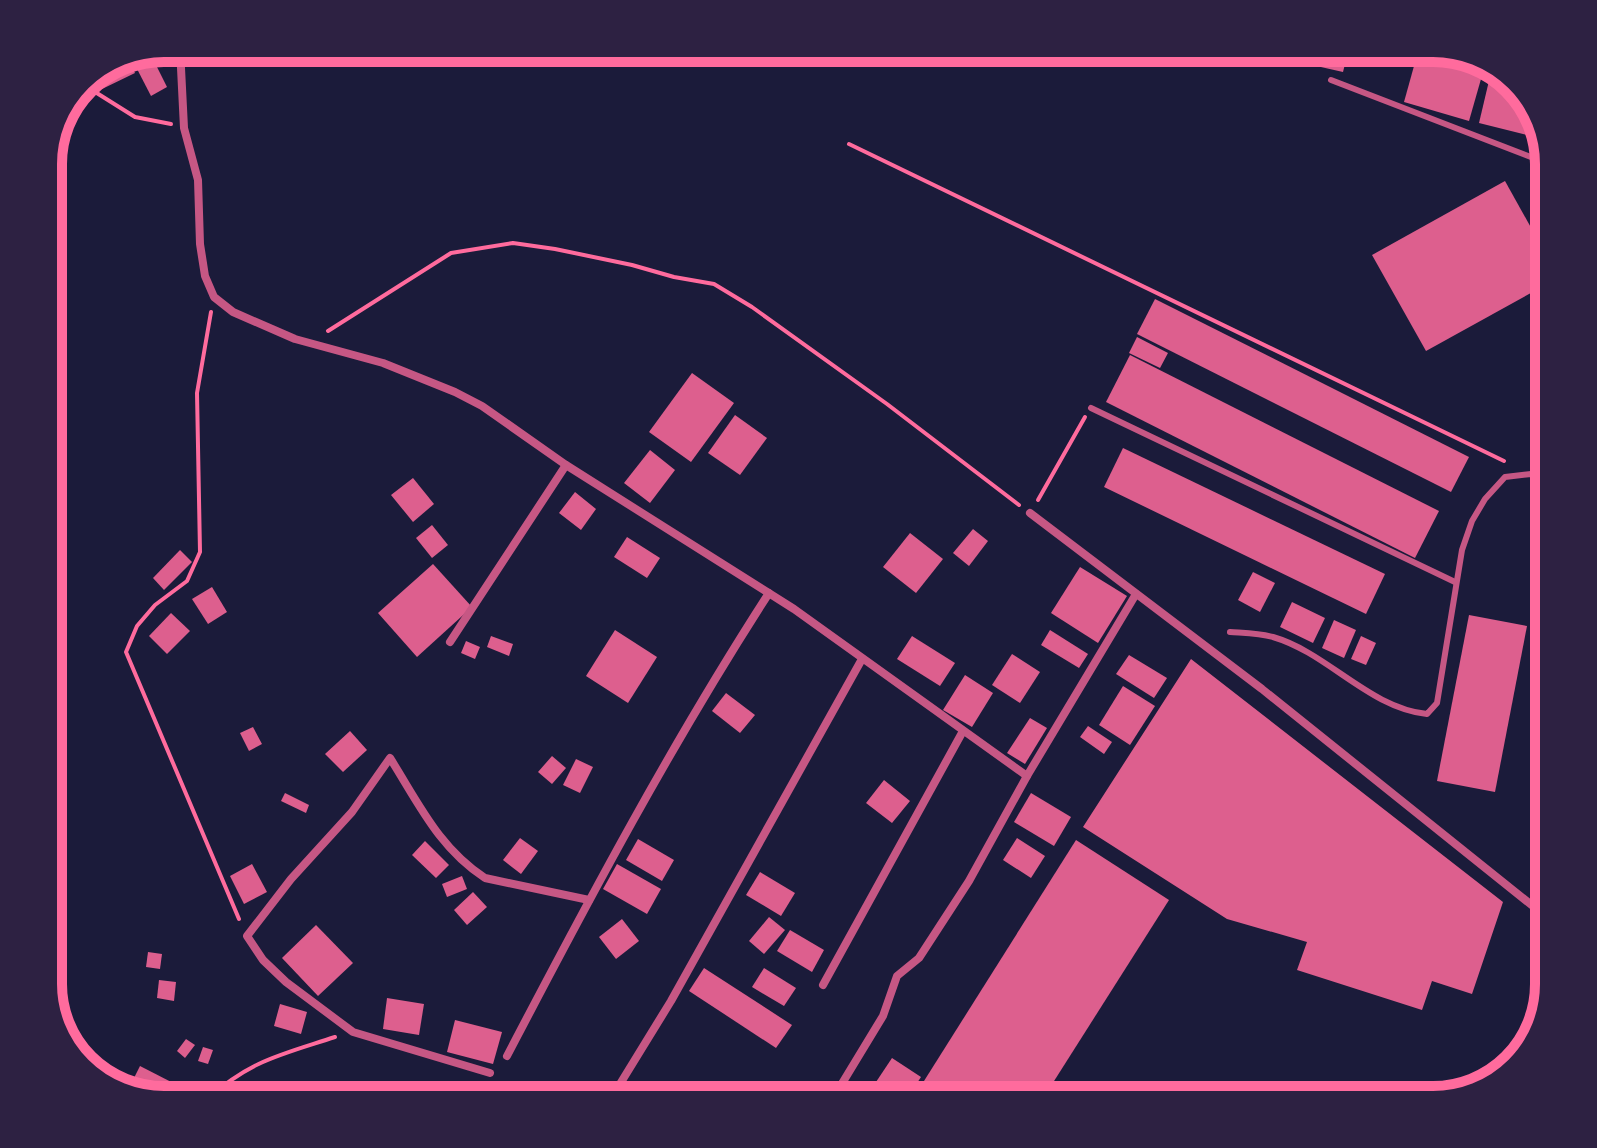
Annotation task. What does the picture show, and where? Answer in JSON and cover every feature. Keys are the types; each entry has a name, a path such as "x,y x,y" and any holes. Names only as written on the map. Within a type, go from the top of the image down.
{"street":[{"path":"181,62 184,128 198,180 200,244 205,276 214,297 233,312 309,343 383,363 482,406 566,465 817,625 1027,776"},
{"path":"450,642 566,465"},
{"path":"1030,513 1262,689 1535,908"},
{"path":"507,1056 589,900 714,678 769,593"},
{"path":"840,1086 883,1016 897,976 919,958 969,881 1027,776 1136,594"},
{"path":"620,1084 671,1001 862,659"},
{"path":"823,985 963,731"},
{"path":"490,1073 353,1032 286,982 263,960 247,936 291,879 352,812 390,758 442,842 474,871 485,878 589,900"}],"lane":[{"path":"1331,80 1535,158"},
{"path":"1091,408 1455,582"},
{"path":"1230,632 1275,638 1406,712 1427,714 1437,703 1455,582 1472,521 1485,499 1505,477 1535,476"}],"path":[{"path":"93,91 135,117 184,128"},
{"path":"849,144 1531,474"},
{"path":"309,343 451,253 513,243 555,249 714,284 752,307 887,404 1030,513 1091,408"},
{"path":"214,297 197,393 200,552 187,581 155,605 137,626 126,652 247,936"},
{"path":"224,1086 250,1066 284,1052 353,1032"}],"building":[{"path":"1313,62 1346,62 1343,72 1312,65"},
{"path":"1415,62 1453,64 1482,75 1469,121 1404,102"},
{"path":"155,63 167,87 151,96 136,67"},
{"path":"132,68 135,73 102,89 100,85 108,79"},
{"path":"1489,79 1514,102 1531,136 1479,123"},
{"path":"1505,181 1535,235 1535,291 1426,351 1372,255"},
{"path":"1155,299 1469,457 1451,492 1137,334"},
{"path":"1137,337 1168,353 1160,368 1129,353"},
{"path":"1130,355 1439,511 1415,558 1106,402"},
{"path":"692,373 734,403 691,462 649,432"},
{"path":"735,415 767,438 740,475 708,453"},
{"path":"1123,448 1385,574 1366,614 1104,487"},
{"path":"650,450 675,470 650,503 624,483"},
{"path":"413,478 434,504 413,522 391,495"},
{"path":"575,492 596,509 581,530 559,513"},
{"path":"432,525 448,545 432,558 416,538"},
{"path":"973,529 988,541 969,566 953,553"},
{"path":"910,533 943,559 916,593 883,567"},
{"path":"627,537 660,558 647,578 614,557"},
{"path":"180,550 192,562 164,590 153,578"},
{"path":"433,564 472,607 417,657 378,613"},
{"path":"1080,567 1127,596 1098,643 1051,613"},
{"path":"1253,572 1275,583 1260,612 1238,600"},
{"path":"212,587 227,612 208,624 192,599"},
{"path":"1292,602 1325,618 1313,643 1280,627"},
{"path":"171,613 190,631 167,654 149,636"},
{"path":"1469,615 1527,626 1495,792 1437,781"},
{"path":"1334,620 1356,630 1344,658 1322,648"},
{"path":"615,630 657,657 628,703 586,676"},
{"path":"1050,630 1088,654 1079,668 1041,645"},
{"path":"491,636 513,644 509,656 487,647"},
{"path":"912,636 955,663 940,686 897,659"},
{"path":"1361,636 1376,643 1366,665 1351,659"},
{"path":"466,641 480,647 475,659 461,653"},
{"path":"1012,654 1040,672 1020,703 992,685"},
{"path":"1129,655 1167,678 1154,698 1116,674"},
{"path":"1191,659 1503,902 1472,994 1432,981 1422,1010 1297,970 1307,942 1227,919 1083,827"},
{"path":"965,675 993,693 972,727 943,710"},
{"path":"1123,686 1155,706 1130,745 1099,725"},
{"path":"726,693 755,715 740,733 712,711"},
{"path":"1030,718 1047,728 1025,764 1007,753"},
{"path":"1088,726 1112,742 1104,754 1080,737"},
{"path":"253,727 262,744 249,751 240,733"},
{"path":"350,731 367,750 343,772 325,754"},
{"path":"552,756 566,768 552,784 538,772"},
{"path":"576,759 593,767 580,793 563,785"},
{"path":"884,780 910,801 892,823 866,803"},
{"path":"285,793 309,805 306,813 281,801"},
{"path":"1031,793 1071,817 1054,846 1014,822"},
{"path":"520,838 538,851 521,874 503,860"},
{"path":"1017,838 1045,856 1031,878 1003,860"},
{"path":"638,839 674,860 662,881 626,860"},
{"path":"1076,840 1169,900 1051,1086 921,1086"},
{"path":"425,841 449,865 436,878 412,855"},
{"path":"252,864 267,892 244,904 230,876"},
{"path":"617,864 661,889 647,914 603,889"},
{"path":"760,872 795,893 781,916 746,895"},
{"path":"462,876 467,889 447,897 442,884"},
{"path":"473,892 487,907 467,925 454,910"},
{"path":"769,917 785,930 764,954 749,941"},
{"path":"622,919 639,941 616,959 599,937"},
{"path":"316,925 353,963 318,996 282,958"},
{"path":"790,930 824,950 812,972 777,951"},
{"path":"148,952 162,954 160,969 146,967"},
{"path":"704,968 792,1025 776,1048 689,991"},
{"path":"764,968 796,988 784,1006 752,987"},
{"path":"159,980 176,982 174,1001 157,998"},
{"path":"387,998 424,1004 419,1035 383,1029"},
{"path":"280,1004 307,1012 301,1034 274,1026"},
{"path":"455,1020 502,1032 493,1064 447,1052"},
{"path":"186,1039 195,1045 185,1058 177,1051"},
{"path":"203,1047 213,1050 208,1064 198,1061"},
{"path":"892,1058 921,1077 915,1086 883,1086 876,1082"},
{"path":"140,1066 179,1086 151,1085 132,1081"}]}
